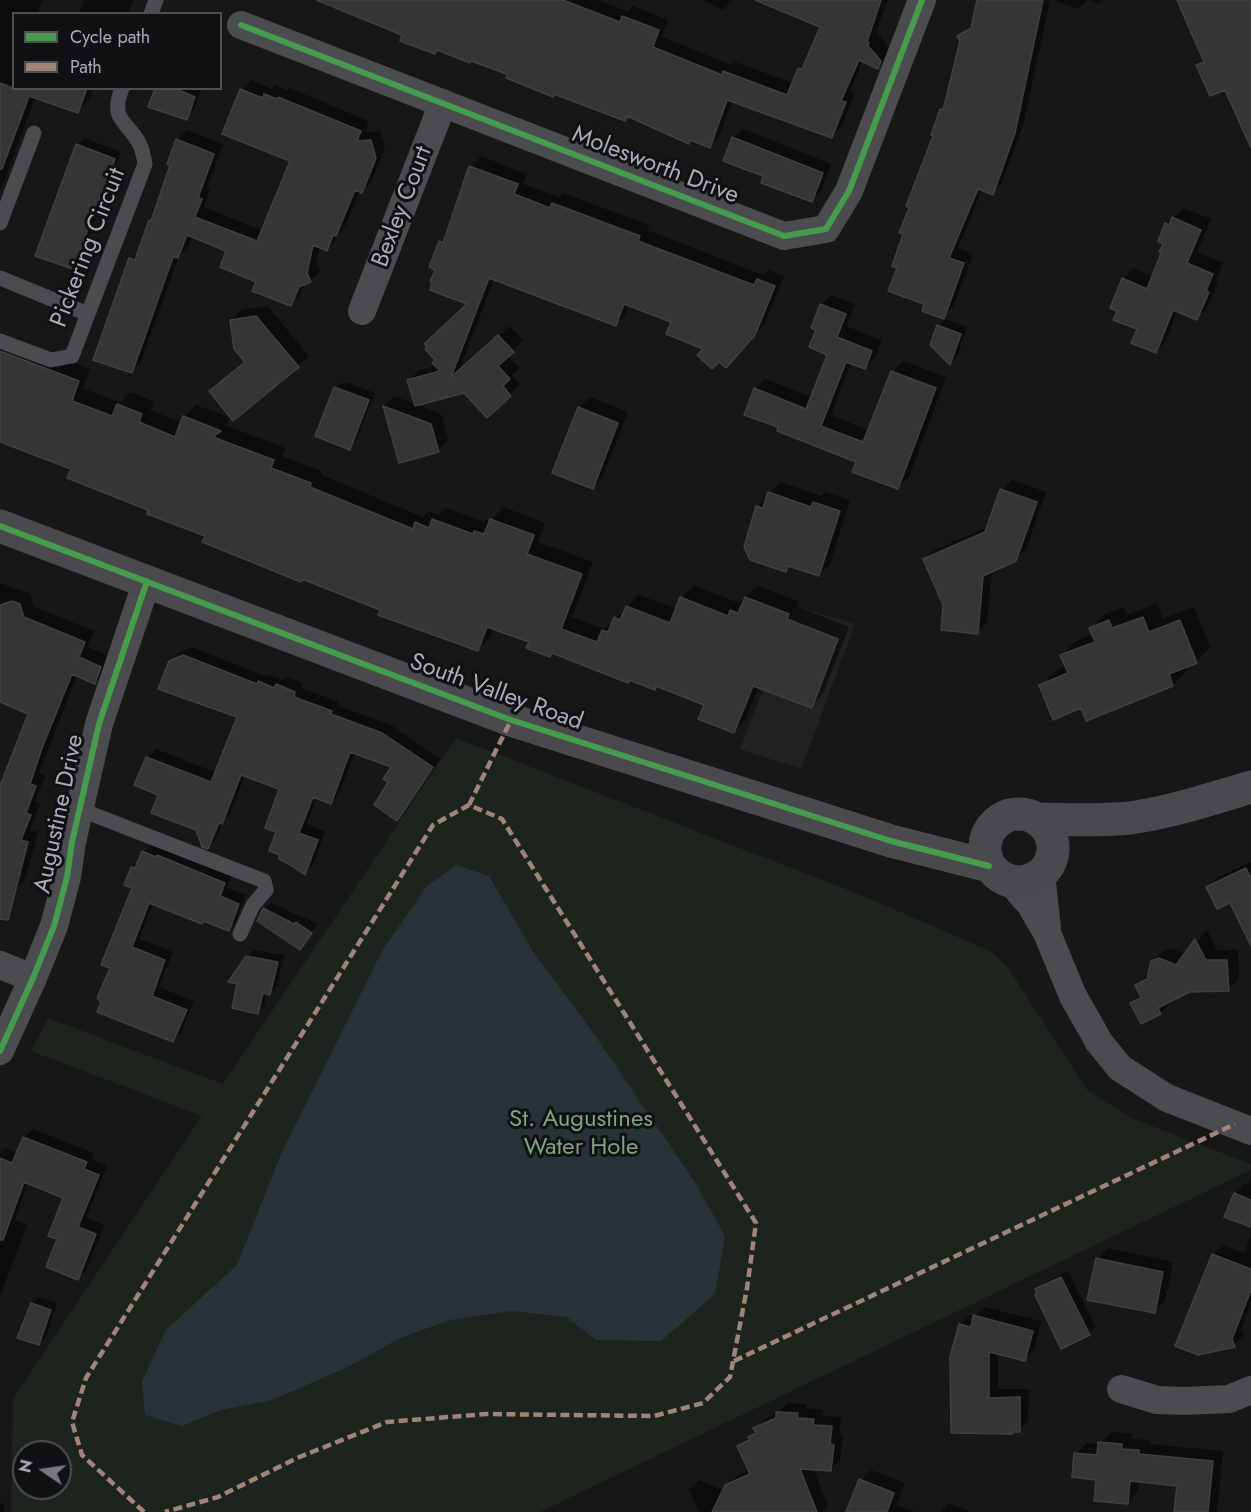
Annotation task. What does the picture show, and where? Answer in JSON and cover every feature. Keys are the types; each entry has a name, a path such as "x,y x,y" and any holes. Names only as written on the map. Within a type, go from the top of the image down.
{"main road":[{"name":"South Valley Road","path":"0,526 511,720 891,841 1023,871 1082,835 1129,818 1191,806 1251,787"},
{"name":"South Valley Road","path":"891,841 946,841 988,833 995,824 1012,814 1024,814 1037,819 1129,818"},
{"path":"988,833 984,850 1023,871 1053,849 1051,836 1046,827 1037,819"}],"street":[{"name":"Molesworth Drive","path":"241,25 784,236 826,229 849,191 922,0"},
{"name":"Bexley Court","path":"362,311 443,103"},
{"name":"Augustine Drive","path":"0,1051 54,926 99,724 147,581"},
{"path":"1023,871 1046,900 1047,933 1073,996 1099,1042 1120,1068 1167,1098 1251,1131"},
{"path":"0,965 33,978"},
{"path":"1121,1389 1157,1400 1184,1401 1229,1399 1251,1390"}],"lane":[{"name":"Pickering Circuit","path":"0,341 51,360 72,356 146,164 140,145 118,116 117,102 121,90"},
{"path":"0,223 34,134"},
{"path":"0,278 88,314"},
{"path":"80,809 264,881 266,890 253,905 240,934"}],"shaded area":[{"path":"795,606 855,624 801,769 740,749"},
{"path":"457,865 489,876 532,950 594,1034 696,1184 725,1236 715,1294 661,1341 596,1340 567,1317 512,1311 450,1320 400,1338 348,1367 272,1400 221,1410 182,1426 145,1415 142,1381 166,1330 237,1265 281,1154 382,951 427,886"}],"green space":[{"name":"St. Augustines Water Hole","path":"456,738 861,895 990,951 1009,969 1087,1090 1131,1118 1251,1164 1251,1170 540,1512 11,1512 12,1456 12,1500 72,1500 72,1440 12,1440 13,1399 202,1116 31,1051 48,1018 223,1084"}],"building":[{"path":"316,0 563,0 620,22 622,16 659,30 653,47 722,75 723,71 787,95 798,68 802,69 820,27 755,0 881,0 867,42 881,61 878,69 859,60 841,101 846,102 832,138 727,100 710,148 690,140 689,144 627,116 625,121 554,94 553,97 506,78 507,74 471,61 470,63 437,50 435,54 400,41 402,35"},
{"path":"977,0 1043,0 1015,133 993,195 978,189 949,258 964,263 944,319 922,311 924,304 888,291 897,268 892,266 903,234 899,233 909,208 906,206 933,136 931,135 940,109 943,110 960,41 957,36 971,28"},
{"path":"1177,0 1251,0 1251,148 1225,90 1210,96 1196,65 1204,62"},
{"path":"0,83 12,88 12,90 86,90 78,113 29,96 2,169 0,169"},
{"path":"240,89 263,98 264,94 277,99 278,97 361,131 357,141 371,140 376,158 362,193 355,190 336,236 333,235 327,251 313,245 307,273 311,282 299,287 291,306 252,291 256,282 220,267 226,251 187,235 178,258 173,257 132,373 93,360 129,258 135,260 149,220 151,221 170,165 167,164 176,139 214,154 198,198 202,199 195,217 257,241 290,161 222,134"},
{"path":"154,90 179,90 195,97 187,120 148,107"},
{"path":"732,137 823,173 812,202 761,183 763,176 723,161"},
{"path":"76,144 115,159 73,269 35,256"},
{"path":"469,166 518,184 514,194 550,208 552,203 640,236 638,241 754,285 757,279 775,286 755,335 726,368 719,362 712,369 697,355 703,349 666,334 671,322 624,304 616,326 489,278 451,377 498,335 514,352 498,366 510,379 503,386 511,396 487,418 464,393 415,406 407,380 440,371 432,363 435,360 425,349 427,347 424,344 467,304 430,290 432,283 430,282 435,270 429,267 439,241 443,243"},
{"path":"1172,217 1201,230 1187,263 1213,274 1206,291 1209,292 1197,320 1173,310 1156,353 1131,343 1137,329 1113,320 1117,311 1110,308 1122,278 1147,289 1161,253 1159,252 1163,244 1158,241 1165,223 1169,225"},
{"path":"820,304 846,314 837,337 872,351 865,369 846,362 821,426 863,442 891,371 936,388 898,489 852,472 856,462 777,431 778,427 744,415 754,388 806,409 827,355 809,347 816,330 811,328"},
{"path":"256,316 299,367 233,421 209,391 245,362 234,349 230,320"},
{"path":"937,325 961,334 950,365 930,345"},
{"path":"0,351 79,381 72,401 112,416 117,404 142,414 139,422 175,437 183,416 221,431 213,437 274,460 271,468 311,483 310,487 413,529 415,522 429,528 432,519 473,534 474,531 484,534 490,519 534,535 527,554 582,574 561,629 597,642 602,630 608,632 614,617 620,620 626,606 670,623 680,597 728,616 730,610 738,613 745,597 789,614 787,619 838,639 812,708 753,686 734,733 698,719 704,705 656,686 655,690 629,680 628,683 552,653 550,657 526,648 529,642 487,627 478,651 378,615 380,610 302,579 301,582 202,542 205,536 147,514 148,510 67,478 71,469 0,442"},
{"path":"334,387 369,400 350,450 315,436"},
{"path":"383,406 431,424 439,452 399,463"},
{"path":"578,407 618,423 593,489 552,473"},
{"path":"1000,489 1037,502 1016,561 983,576 978,634 941,630 943,605 923,559 985,532"},
{"path":"768,492 811,507 813,502 840,511 819,576 788,566 786,572 750,560 744,547 756,506 763,508"},
{"path":"12,601 20,604 24,617 85,642 79,657 101,667 95,684 72,674 42,748 30,784 36,786 26,813 31,815 21,840 28,842 8,920 0,919 0,786 28,714 0,702 0,605"},
{"path":"1143,617 1149,632 1180,620 1197,663 1169,674 1173,686 1086,721 1081,708 1053,720 1039,685 1068,673 1060,655 1095,642 1089,628 1109,620 1112,628"},
{"path":"183,655 257,684 258,681 274,688 276,684 295,692 294,697 382,733 433,767 397,821 374,805 388,782 383,779 391,767 350,752 331,804 313,797 299,833 318,840 305,875 279,859 280,855 269,851 276,832 265,828 279,789 241,775 222,824 219,823 208,849 202,847 196,830 151,813 158,795 134,785 146,757 211,782 237,717 158,689 169,661"},
{"path":"142,851 225,883 220,896 239,904 229,931 203,921 202,924 149,903 132,947 165,960 152,996 187,1010 173,1042 97,1012 101,1002 97,998 110,968 101,965 132,888 124,885 131,867 135,868"},
{"path":"1246,868 1251,878 1251,946 1230,903 1217,909 1206,887"},
{"path":"263,908 294,924 296,922 312,933 300,950 257,921"},
{"path":"1195,939 1206,960 1227,960 1229,991 1189,992 1158,1008 1161,1014 1141,1024 1130,1003 1141,998 1135,985 1147,979 1151,961 1159,958 1176,965"},
{"path":"246,956 278,962 270,995 263,993 258,1014 232,1008 237,984 228,982"},
{"path":"23,1137 87,1162 84,1169 99,1175 78,1227 96,1234 78,1280 46,1267 57,1239 48,1236 63,1198 24,1182 3,1240 0,1240 0,1158 12,1163"},
{"path":"1234,1193 1251,1200 1251,1227 1224,1217"},
{"path":"1212,1254 1251,1269 1251,1290 1232,1339 1235,1347 1198,1355 1175,1346"},
{"path":"1096,1258 1163,1272 1155,1313 1087,1300"},
{"path":"1061,1277 1090,1335 1061,1349 1035,1295 1037,1294 1035,1289"},
{"path":"31,1303 51,1310 39,1345 17,1338"},
{"path":"973,1315 1033,1331 1025,1361 989,1352 989,1398 1020,1397 1020,1432 1013,1432 1013,1434 951,1433 950,1357 959,1324 971,1327"},
{"path":"776,1412 798,1413 797,1418 814,1419 813,1425 832,1426 830,1444 834,1445 831,1471 800,1469 817,1512 712,1512 725,1485 750,1474 737,1446 749,1440 748,1437 756,1433 753,1428 776,1418"},
{"path":"1098,1442 1122,1444 1122,1449 1139,1450 1139,1454 1213,1461 1208,1512 1174,1512 1177,1486 1130,1481 1128,1504 1094,1501 1096,1480 1072,1477 1074,1453 1097,1455"},
{"path":"859,1479 894,1493 887,1512 846,1512"}],"marked path":[{"path":"469,805 511,720"},
{"path":"144,1512 82,1455 72,1422 86,1378 433,825 469,805 502,819 756,1223 747,1288 730,1377 703,1403 654,1416 486,1414 387,1422 297,1458 218,1497 165,1512"},
{"path":"734,1361 1235,1124"}],"cycle path":[{"path":"241,25 784,236 826,229 849,191 922,0"},
{"path":"0,526 511,720 891,841 989,866"},
{"path":"0,1051 54,926 67,877 72,842 99,724 147,581"}]}
